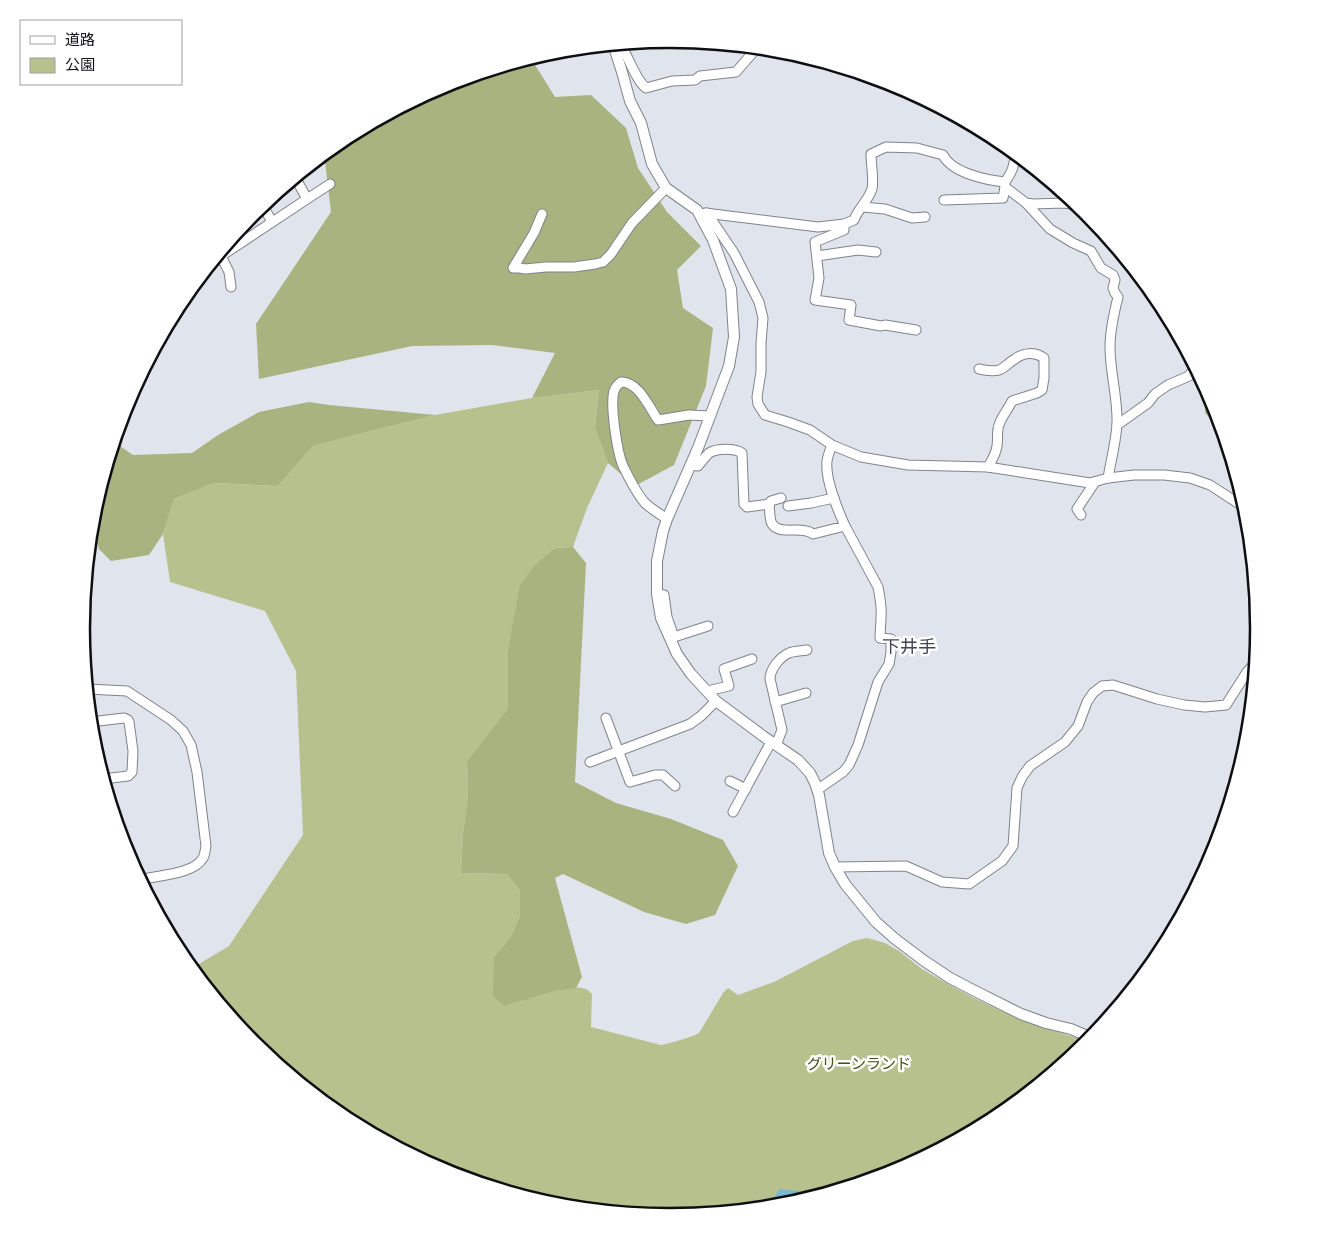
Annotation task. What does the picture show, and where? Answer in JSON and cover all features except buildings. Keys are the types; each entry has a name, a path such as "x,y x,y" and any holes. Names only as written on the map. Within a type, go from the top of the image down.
{"street":[{"path":"615,50 652,164 666,188 702,212 734,253 759,302 763,318 761,372 757,397 758,404 765,415 810,430 832,445 862,457 908,465 988,467 1090,483 1108,478 1134,475 1164,475 1190,478 1210,485 1236,502"},
{"path":"624,50 640,83 646,88 672,81 695,80 700,76 736,72 753,53"},
{"path":"702,212 818,226 844,224 854,220 872,189 871,154 886,147 916,148 943,155 952,166 977,177 1005,184 1050,229 1073,243 1092,251 1101,268 1113,275 1115,280 1113,288 1114,293 1118,297 1111,330 1110,346 1112,375 1117,403 1117,425 1108,478"},
{"path":"944,200 1003,198 1005,184 1015,161"},
{"path":"298,183 307,199"},
{"path":"231,249 330,184"},
{"path":"542,214 534,233 513,268 574,267 603,262 611,254 632,223 666,188"},
{"path":"1026,203 1064,203"},
{"path":"862,207 885,209 912,218 925,217"},
{"path":"266,212 272,222"},
{"path":"702,212 731,289 734,336 729,366 667,519 657,561 657,594 661,618 677,654 691,674 716,701 798,760 810,773 817,790 830,853 835,867 845,884 876,922 894,938 950,978 1020,1014 1046,1023 1071,1028 1084,1034"},
{"path":"844,224 844,230 815,242 819,278 815,300 851,305 849,320 916,330"},
{"path":"817,256 858,250 876,252"},
{"path":"222,260 229,272 231,287"},
{"path":"979,369 999,370 1024,354 1039,355 1044,358 1042,390 1012,401 1008,411 1000,421 995,456 988,467"},
{"path":"1117,425 1148,403 1155,394 1168,385 1189,376 1192,373"},
{"path":"667,519 646,503 636,490 623,465 617,441 612,405 616,386 621,382 633,384 658,420 689,415 709,416"},
{"path":"817,790 844,772 849,765 858,745 878,682 888,664 891,652 891,639 880,638 882,618 878,587 845,526 834,498 827,462 832,445"},
{"path":"690,465 698,466 711,452 738,450 742,453 744,504 747,507 769,504 781,498"},
{"path":"1081,515 1078,508 1095,482"},
{"path":"788,506 834,498"},
{"path":"769,504 770,518 773,525 779,529 808,530 813,534 845,526"},
{"path":"657,594 664,595 667,617 674,637 708,626"},
{"path":"733,812 782,730 770,673 773,667 789,654 806,650"},
{"path":"707,691 729,686 724,669 752,659"},
{"path":"835,867 906,866 942,882 969,884 1002,861 1013,846 1017,788 1022,777 1030,766 1065,742 1078,726 1093,692 1102,686 1113,685 1157,699 1184,705 1206,707 1226,705 1249,670"},
{"path":"93,689 127,691 170,720 183,732 191,745 194,755 206,846 203,857 197,865 178,872 146,879"},
{"path":"775,702 806,693"},
{"path":"590,762 690,724 716,701"},
{"path":"97,721 124,718 129,722 133,750 132,772 128,776 109,778"},
{"path":"606,718 630,782 655,775 663,775 676,786"},
{"path":"730,781 746,789"}],"green space":[{"path":"534,64 555,97 591,95 626,128 638,168 667,212 701,246 677,270 683,308 713,328 706,386 674,465 635,486 608,463 595,428 599,390 532,398 555,353 492,345 412,346 259,379 256,324 331,212 325,161 347,145 413,107 483,78"},
{"name":"グリーンランド","path":"599,390 595,428 608,463 587,508 573,547 554,548 508,651 508,708 467,761 468,795 461,873 507,874 520,891 520,916 510,938 494,957 504,1006 534,996 578,987 586,989 592,994 591,1027 661,1045 699,1033 728,988 738,995 774,982 853,941 867,938 885,943 899,951 922,969 974,998 1019,1019 1079,1039 1053,1064 993,1111 927,1149 857,1178 820,1189 746,1204 708,1207 632,1207 594,1204 520,1189 483,1178 413,1149 380,1131 347,1111 287,1064 234,1011 197,965 229,946 303,835 296,671 265,611 170,582 163,534 174,499 214,483 278,486 313,446 435,415 532,398"},
{"path":"309,402 435,415 313,446 278,486 214,483 174,499 163,534 149,555 111,561 99,549 96,539 101,515 119,445 133,455 192,453 218,435 259,412"},
{"path":"1205,404 1212,421 1205,413"},
{"path":"573,547 586,563 575,782 616,803 671,819 723,840 738,866 715,915 686,924 644,912 563,874 555,878 582,977 576,988 554,991 504,1006 493,996 494,957 510,938 520,916 520,891 507,874 461,873 468,795 467,761 508,708 508,651 520,585 535,565 555,548"}],"water":[{"path":"779,1189 806,1192 783,1197 774,1199"}],"district":[{"name":"下井手","path":"909,647"}]}
